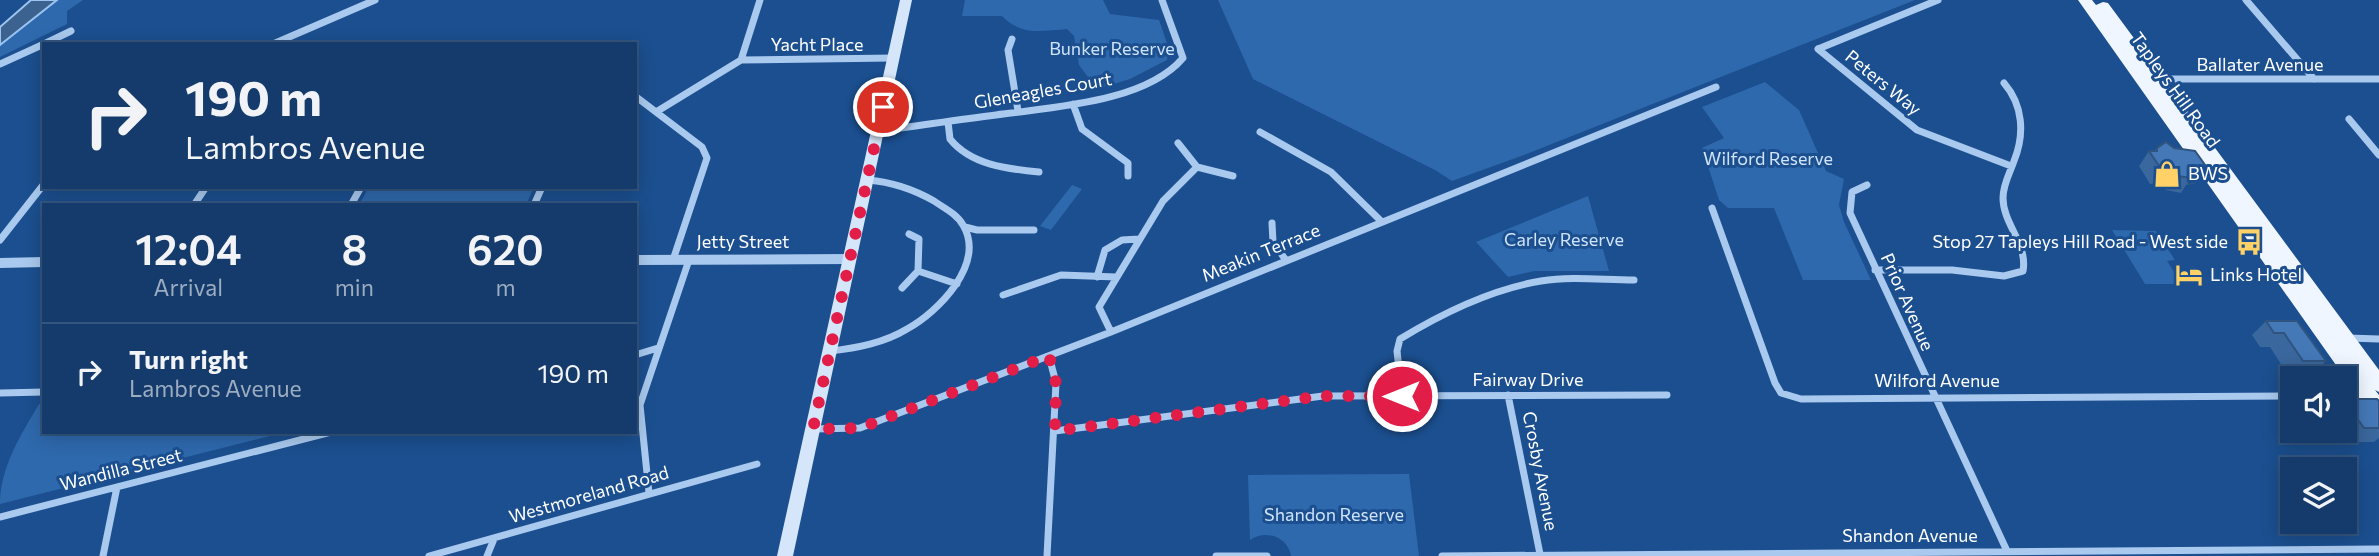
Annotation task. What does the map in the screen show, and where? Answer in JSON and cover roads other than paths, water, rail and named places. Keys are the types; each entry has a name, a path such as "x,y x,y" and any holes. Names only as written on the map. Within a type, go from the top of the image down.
{"main road":[{"path":"785,556 906,0"},
{"name":"Tapleys Hill Road","path":"2085,0 2149,79 2343,347 2376,397"},
{"name":"Tapleys Hill Road","path":"2099,0 2149,79 2319,327 2343,347"}],"street":[{"path":"278,42 375,0"},
{"path":"656,112 741,60 760,0"},
{"name":"Gleneagles Court","path":"878,131 1073,104 1128,90 1155,79 1182,61 1182,50 1162,0"},
{"name":"Peters Way","path":"1938,0 1818,49 1917,130 2011,166"},
{"path":"2246,0 2314,79"},
{"path":"48,42 71,31"},
{"path":"1012,39 1008,51 1018,111"},
{"path":"0,64 42,45"},
{"name":"Yacht Place","path":"741,60 893,58"},
{"name":"Ballater Avenue","path":"2149,79 2379,79"},
{"path":"1875,270 1952,270 2004,276 2022,271 2025,261 2003,204 2003,189 2019,148 2021,129 2016,99 2004,83"},
{"name":"Meakin Terrace","path":"813,429 860,428 1111,332 1285,259 1716,87"},
{"path":"637,98 702,147 707,158 673,260"},
{"path":"1073,104 1082,130 1128,163 1128,176"},
{"path":"2349,119 2379,155"},
{"path":"947,122 950,139 959,148 977,158 1010,169 1040,172"},
{"path":"1260,132 1331,172 1382,222"},
{"path":"1178,143 1196,167 1233,176"},
{"path":"1111,332 1099,307 1163,201 1196,167"},
{"path":"868,180 911,188 952,214 965,227 977,230 1034,230"},
{"name":"Prior Avenue","path":"1867,185 1852,192 1850,213 1933,397 2007,551"},
{"path":"0,240 42,187"},
{"name":"Wilford Avenue","path":"1712,208 1775,383 1781,393 1801,399 2280,396"},
{"path":"1272,223 1273,242 1285,259"},
{"path":"830,351 860,347 911,328 957,284 969,246 965,227"},
{"path":"902,288 918,271 919,239 909,234"},
{"path":"1097,277 1105,250 1122,240 1139,239"},
{"name":"Jetty Street","path":"637,260 850,259"},
{"path":"649,493 640,405 689,260"},
{"path":"0,262 42,262"},
{"path":"918,271 957,284"},
{"path":"1003,295 1061,275 1116,277"},
{"path":"1402,396 1397,351 1400,339 1417,327 1520,286 1541,281 1634,280"},
{"path":"2343,347 2379,339"},
{"path":"637,354 658,348"},
{"path":"1047,556 1056,383 1049,356"},
{"path":"0,393 42,392"},
{"name":"Crosby Avenue","path":"1508,395 1540,554"},
{"name":"Fairway Drive","path":"1055,431 1322,396 1667,395"},
{"path":"2357,396 2376,397"},
{"name":"Wandilla Street","path":"0,517 323,434"},
{"name":"Westmoreland Road","path":"429,556 757,464"},
{"path":"103,556 117,487"},
{"path":"487,556 494,538"},
{"name":"Shandon Avenue","path":"1442,556 2007,551 2063,554 2272,553 2379,549"},
{"path":"1216,556 1267,556"}],"place":[{"name":"BWS","path":"2167,174"},
{"name":"Stop 27 Tapleys Hill Road - West side","path":"2249,242"},
{"name":"Links Hotel","path":"2189,275"}],"park label":[{"name":"Bunker Reserve","path":"1112,49"},
{"name":"Wilford Reserve","path":"1768,159"},
{"name":"Carley Reserve","path":"1564,240"},
{"name":"Shandon Reserve","path":"1334,515"}]}
